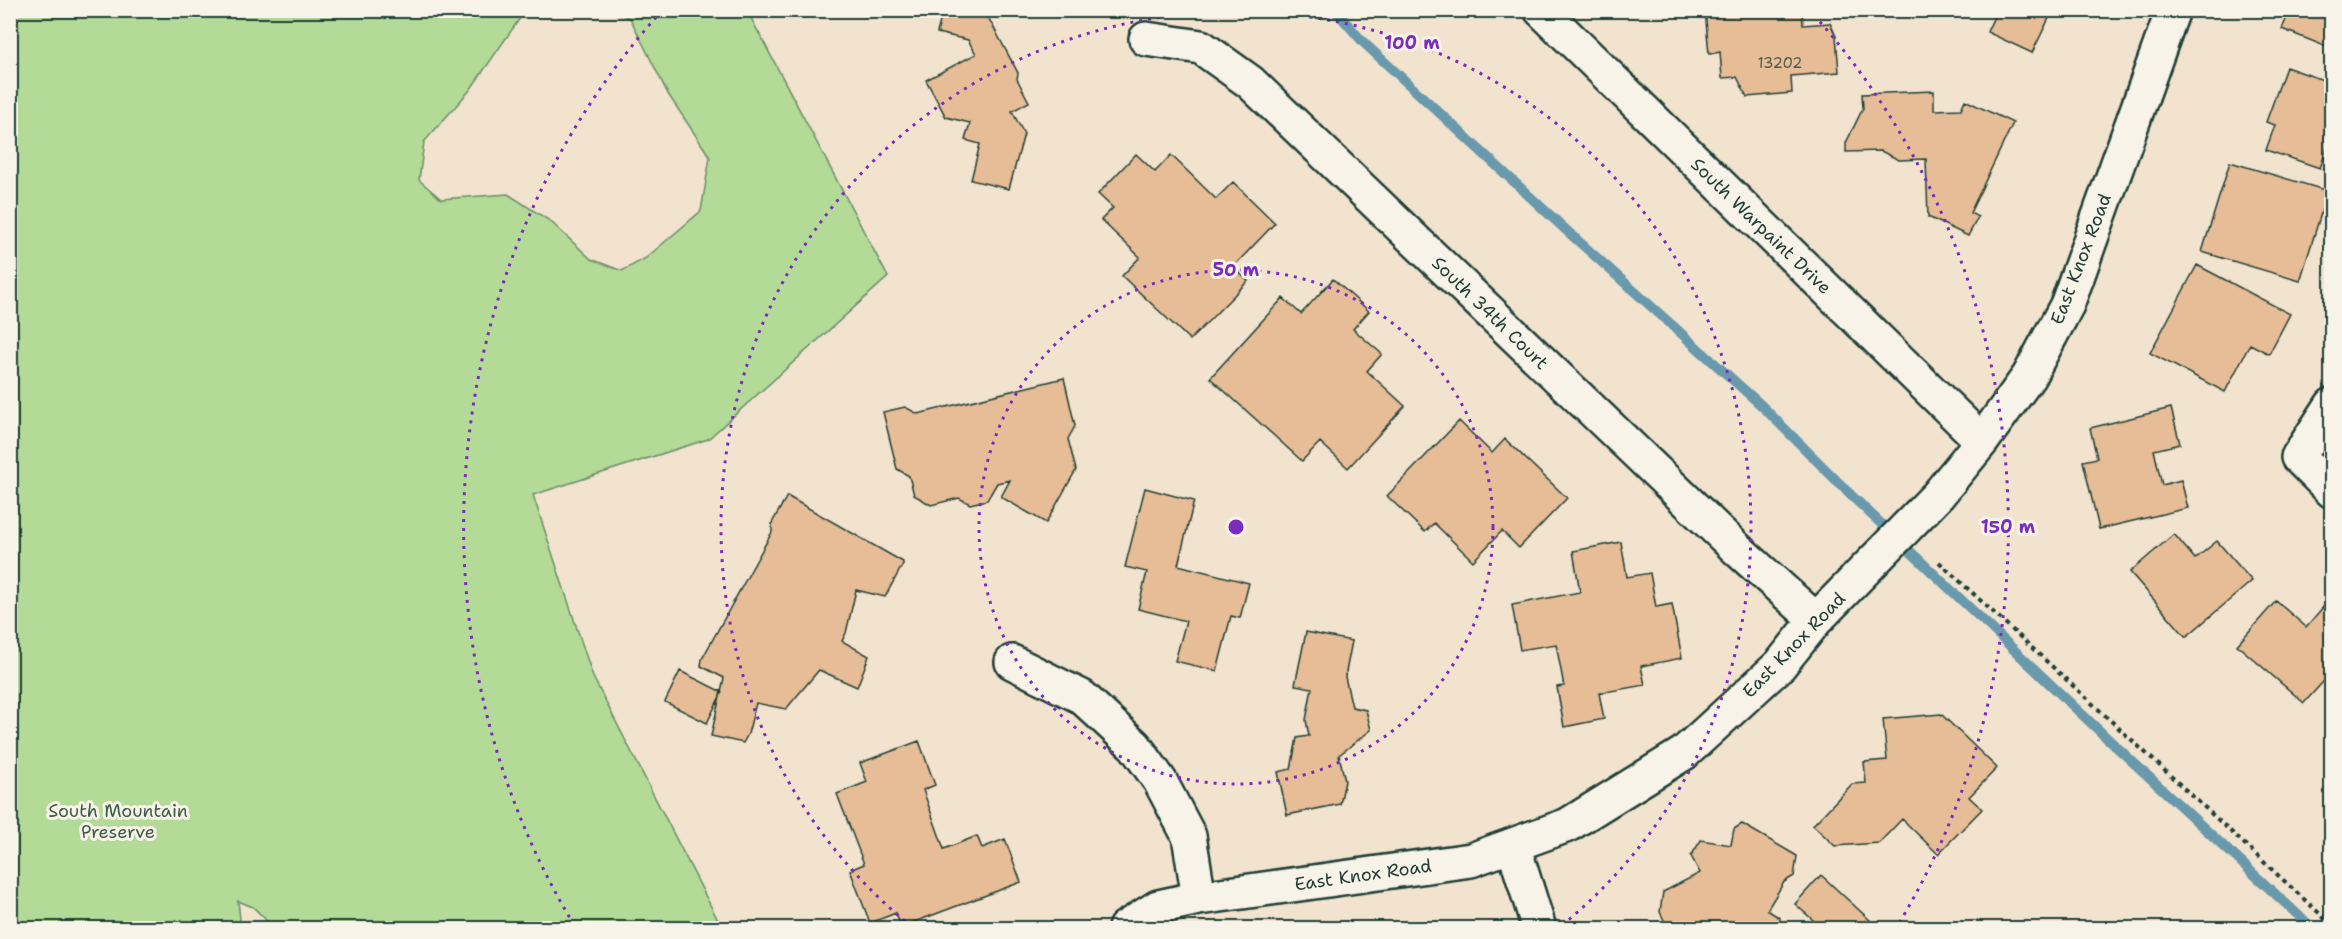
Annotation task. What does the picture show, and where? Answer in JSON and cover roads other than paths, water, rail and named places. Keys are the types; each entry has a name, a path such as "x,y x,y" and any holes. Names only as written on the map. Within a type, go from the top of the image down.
{"street":[{"name":"South Warpaint Drive","path":"1541,10 1982,441"},
{"name":"East Knox Road","path":"1125,928 1158,907 1199,898 1471,860 1568,825 1684,753 1780,664 1816,620 1938,495 1982,441 2029,376 2067,305 2173,10"},
{"name":"South 34th Court","path":"1146,39 1201,47 1250,82 1729,541 1816,620"},
{"path":"2331,405 2298,457 2331,491"},
{"path":"1012,662 1082,697 1135,746 1160,781 1189,836 1199,898"},
{"path":"1513,845 1539,928"}],"waterway":[{"path":"1335,10 1363,42 1566,230 1761,405 1854,498 2108,739 2312,928"}],"park label":[{"name":"South Mountain Preserve","path":"118,821"}]}
